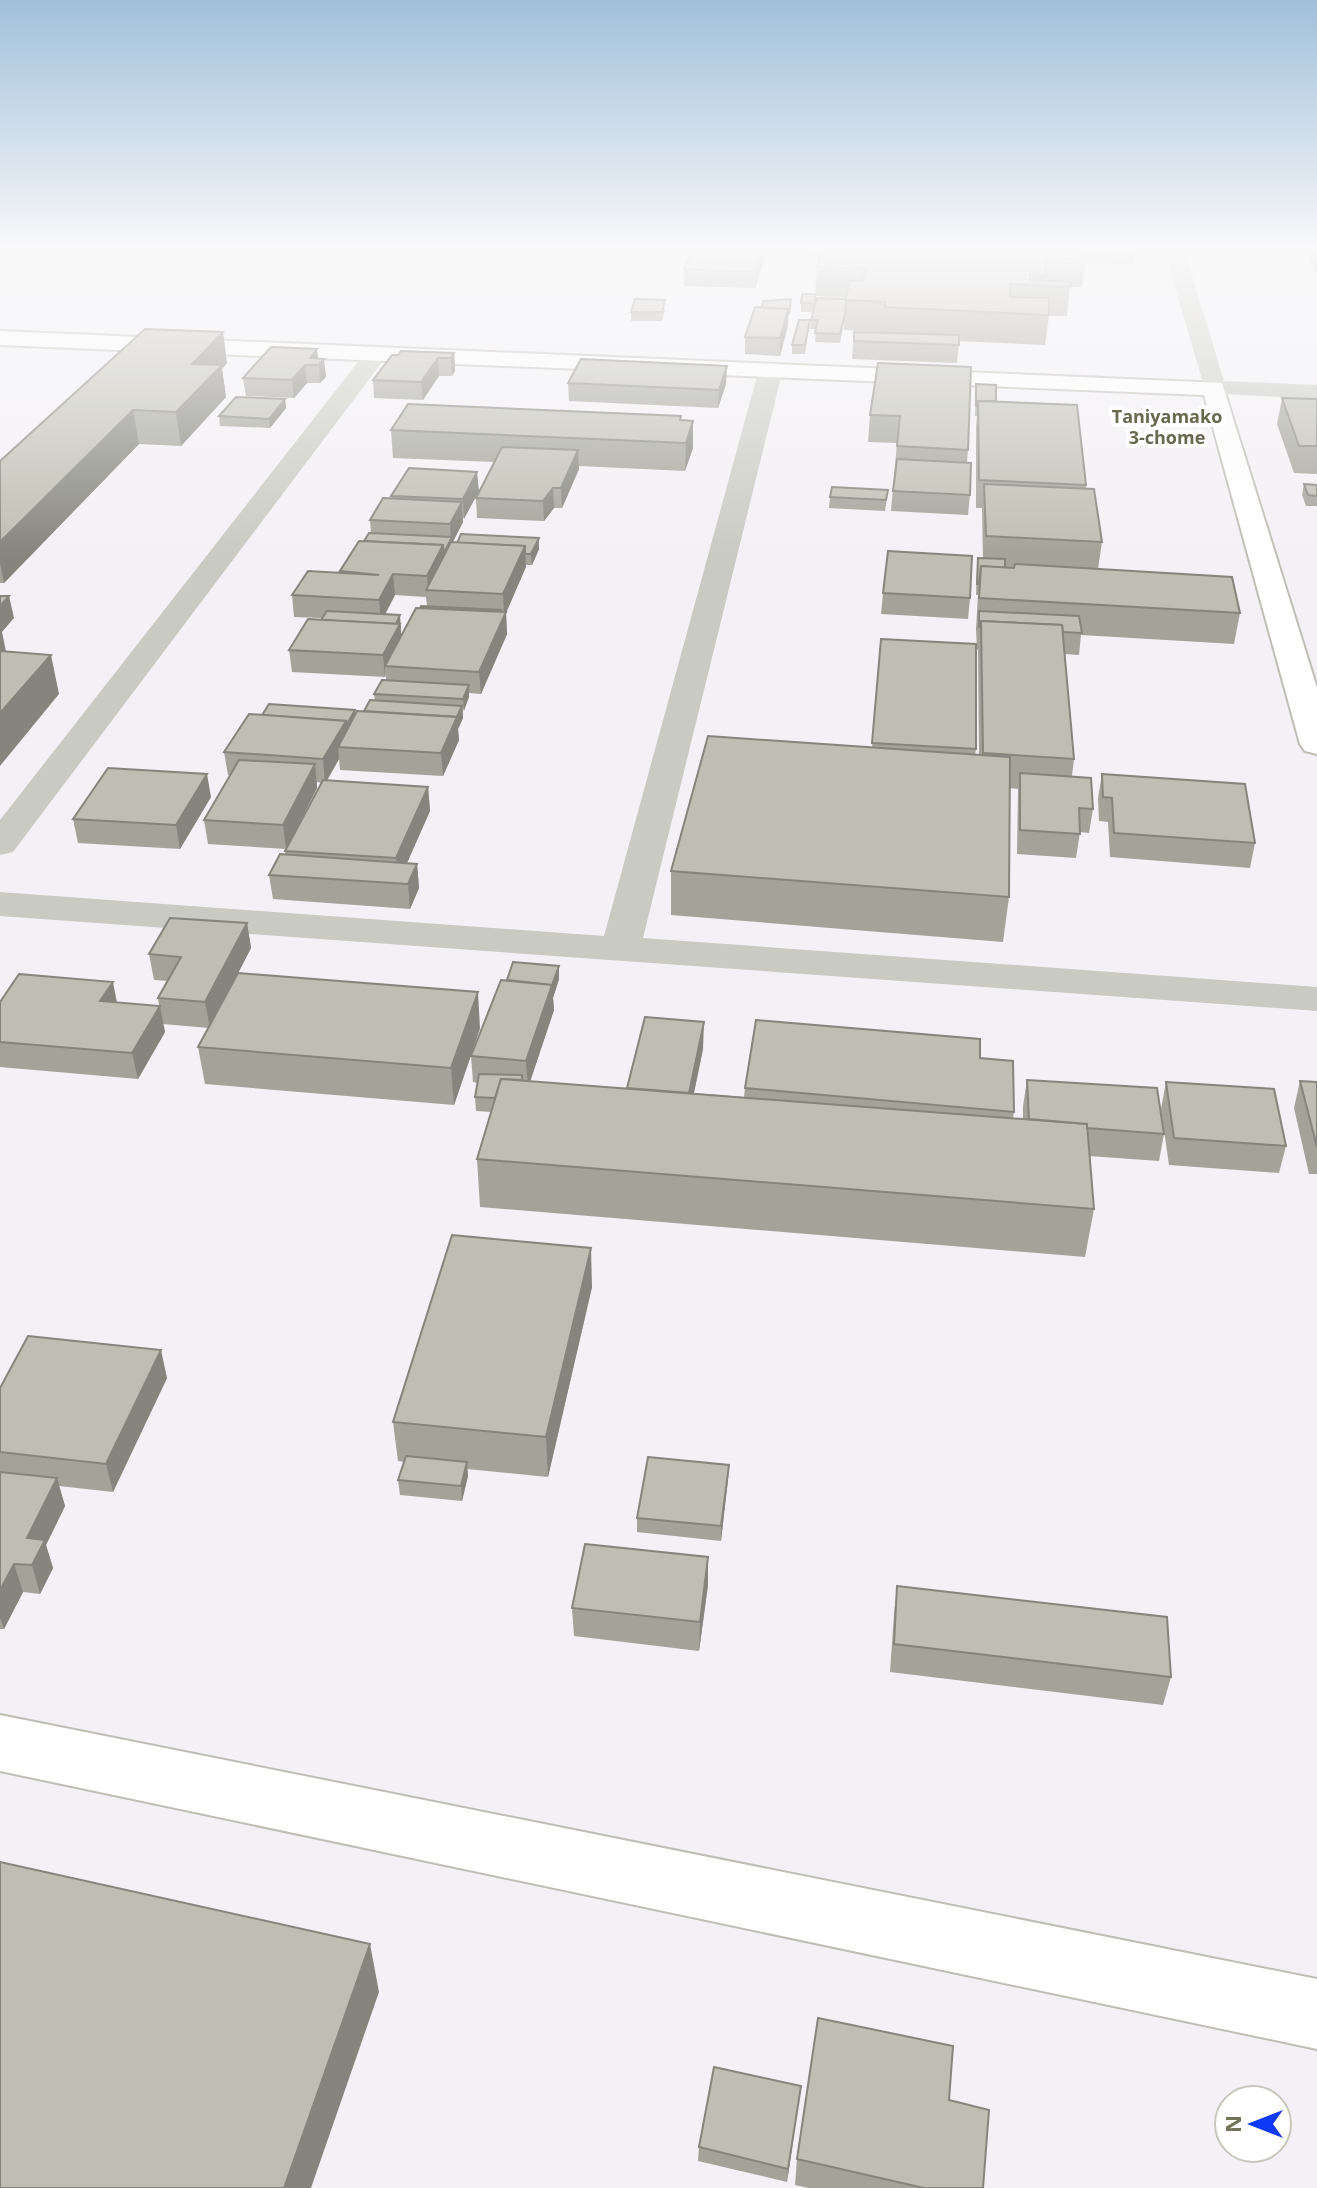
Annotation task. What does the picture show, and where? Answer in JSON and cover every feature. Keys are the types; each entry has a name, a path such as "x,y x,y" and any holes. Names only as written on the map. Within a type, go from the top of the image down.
{"street":[{"path":"329,351 1317,392"},
{"path":"1203,351 1317,744"},
{"path":"0,844 377,353"},
{"path":"620,949 771,369"},
{"path":"0,904 1317,999"},
{"path":"0,1743 1317,2014"}],"building":[{"path":"121,351 204,351 192,364 222,365 176,412 133,410 0,542 0,461"},
{"path":"267,351 315,351 310,358 324,359 319,365 305,365 292,380 243,378"},
{"path":"401,351 454,353 451,358 438,358 421,382 373,380 392,355 398,355"},
{"path":"581,359 727,366 719,390 568,383"},
{"path":"878,363 971,367 968,450 897,446 900,416 870,415"},
{"path":"976,384 996,385 996,401 978,401 976,406"},
{"path":"236,397 285,399 269,419 219,416"},
{"path":"1282,398 1317,399 1317,446 1299,446"},
{"path":"978,401 1077,405 1086,485 979,480"},
{"path":"408,404 681,416 680,420 693,421 686,443 391,430"},
{"path":"502,447 578,450 561,488 553,488 543,501 476,498"},
{"path":"897,459 971,463 970,495 893,491"},
{"path":"409,468 477,472 463,499 391,496"},
{"path":"984,484 1094,489 1102,542 986,536"},
{"path":"1304,484 1317,485 1317,496 1308,495"},
{"path":"832,487 888,490 886,500 830,497"},
{"path":"383,498 462,502 450,524 370,520"},
{"path":"369,533 452,537 444,553 443,545 364,541"},
{"path":"461,534 539,538 531,554 525,554 525,546 457,543"},
{"path":"359,541 443,545 427,576 393,574 379,600 292,595 308,571 379,575 340,571"},
{"path":"451,542 525,546 503,594 426,590"},
{"path":"888,551 972,556 970,598 883,593"},
{"path":"978,558 1005,559 1005,568 981,566 977,584"},
{"path":"1015,564 1232,577 1240,613 979,598 981,566 1014,568"},
{"path":"0,596 9,596 0,606"},
{"path":"421,606 501,610 420,608"},
{"path":"416,608 506,612 479,672 385,666"},
{"path":"327,611 400,615 396,624 321,620"},
{"path":"979,611 1079,616 1082,633 1063,632 1062,625 981,621 981,628"},
{"path":"308,619 400,624 383,655 289,650"},
{"path":"981,621 1062,625 1074,759 983,753"},
{"path":"881,639 976,644 976,749 872,743"},
{"path":"0,651 51,655 0,713"},
{"path":"382,680 469,685 463,699 374,694"},
{"path":"370,700 462,706 457,717 364,711"},
{"path":"269,704 355,710 346,726 346,721 262,715"},
{"path":"357,711 457,717 441,753 338,747"},
{"path":"249,714 346,721 323,759 224,752"},
{"path":"708,736 1010,757 1009,897 671,871"},
{"path":"239,760 315,764 283,825 204,820"},
{"path":"108,768 207,774 176,825 73,819"},
{"path":"1020,773 1091,778 1093,809 1079,808 1080,834 1020,830"},
{"path":"1102,774 1245,784 1255,843 1114,833 1112,798 1103,797"},
{"path":"323,780 428,787 396,858 285,851"},
{"path":"280,854 417,864 408,884 269,875"},
{"path":"170,918 247,923 205,1002 158,998 181,957 149,954"},
{"path":"513,962 559,966 552,985 507,980"},
{"path":"238,973 478,992 451,1068 198,1047"},
{"path":"19,974 113,982 100,1001 160,1006 132,1053 0,1042 0,1002"},
{"path":"501,980 552,985 526,1061 471,1056"},
{"path":"645,1017 704,1022 689,1093 627,1088"},
{"path":"756,1020 980,1039 980,1058 1013,1061 1014,1112 745,1088"},
{"path":"479,1074 522,1075 522,1080 501,1079 495,1098 475,1097"},
{"path":"501,1079 1087,1124 1094,1209 477,1159"},
{"path":"1027,1080 1157,1088 1164,1134 1087,1128 1087,1124 1029,1119"},
{"path":"1300,1081 1317,1082 1317,1147"},
{"path":"1166,1082 1274,1089 1286,1146 1174,1138"},
{"path":"452,1235 591,1248 546,1437 393,1422"},
{"path":"28,1336 161,1350 106,1464 0,1452 0,1388"},
{"path":"406,1456 467,1462 461,1486 398,1480"},
{"path":"648,1457 729,1465 721,1526 637,1518"},
{"path":"0,1472 57,1478 27,1538 45,1540 32,1565 14,1564 0,1590"},
{"path":"585,1544 708,1557 700,1622 572,1608"},
{"path":"897,1586 1167,1617 1171,1677 894,1644"},
{"path":"0,1862 370,1944 284,2188 0,2188"},
{"path":"818,2018 953,2046 949,2100 989,2110 983,2188 924,2188 797,2159"},
{"path":"714,2067 801,2086 788,2169 699,2147"}],"district":[{"name":"Taniyamako 3-chome","path":"1167,426"}]}
